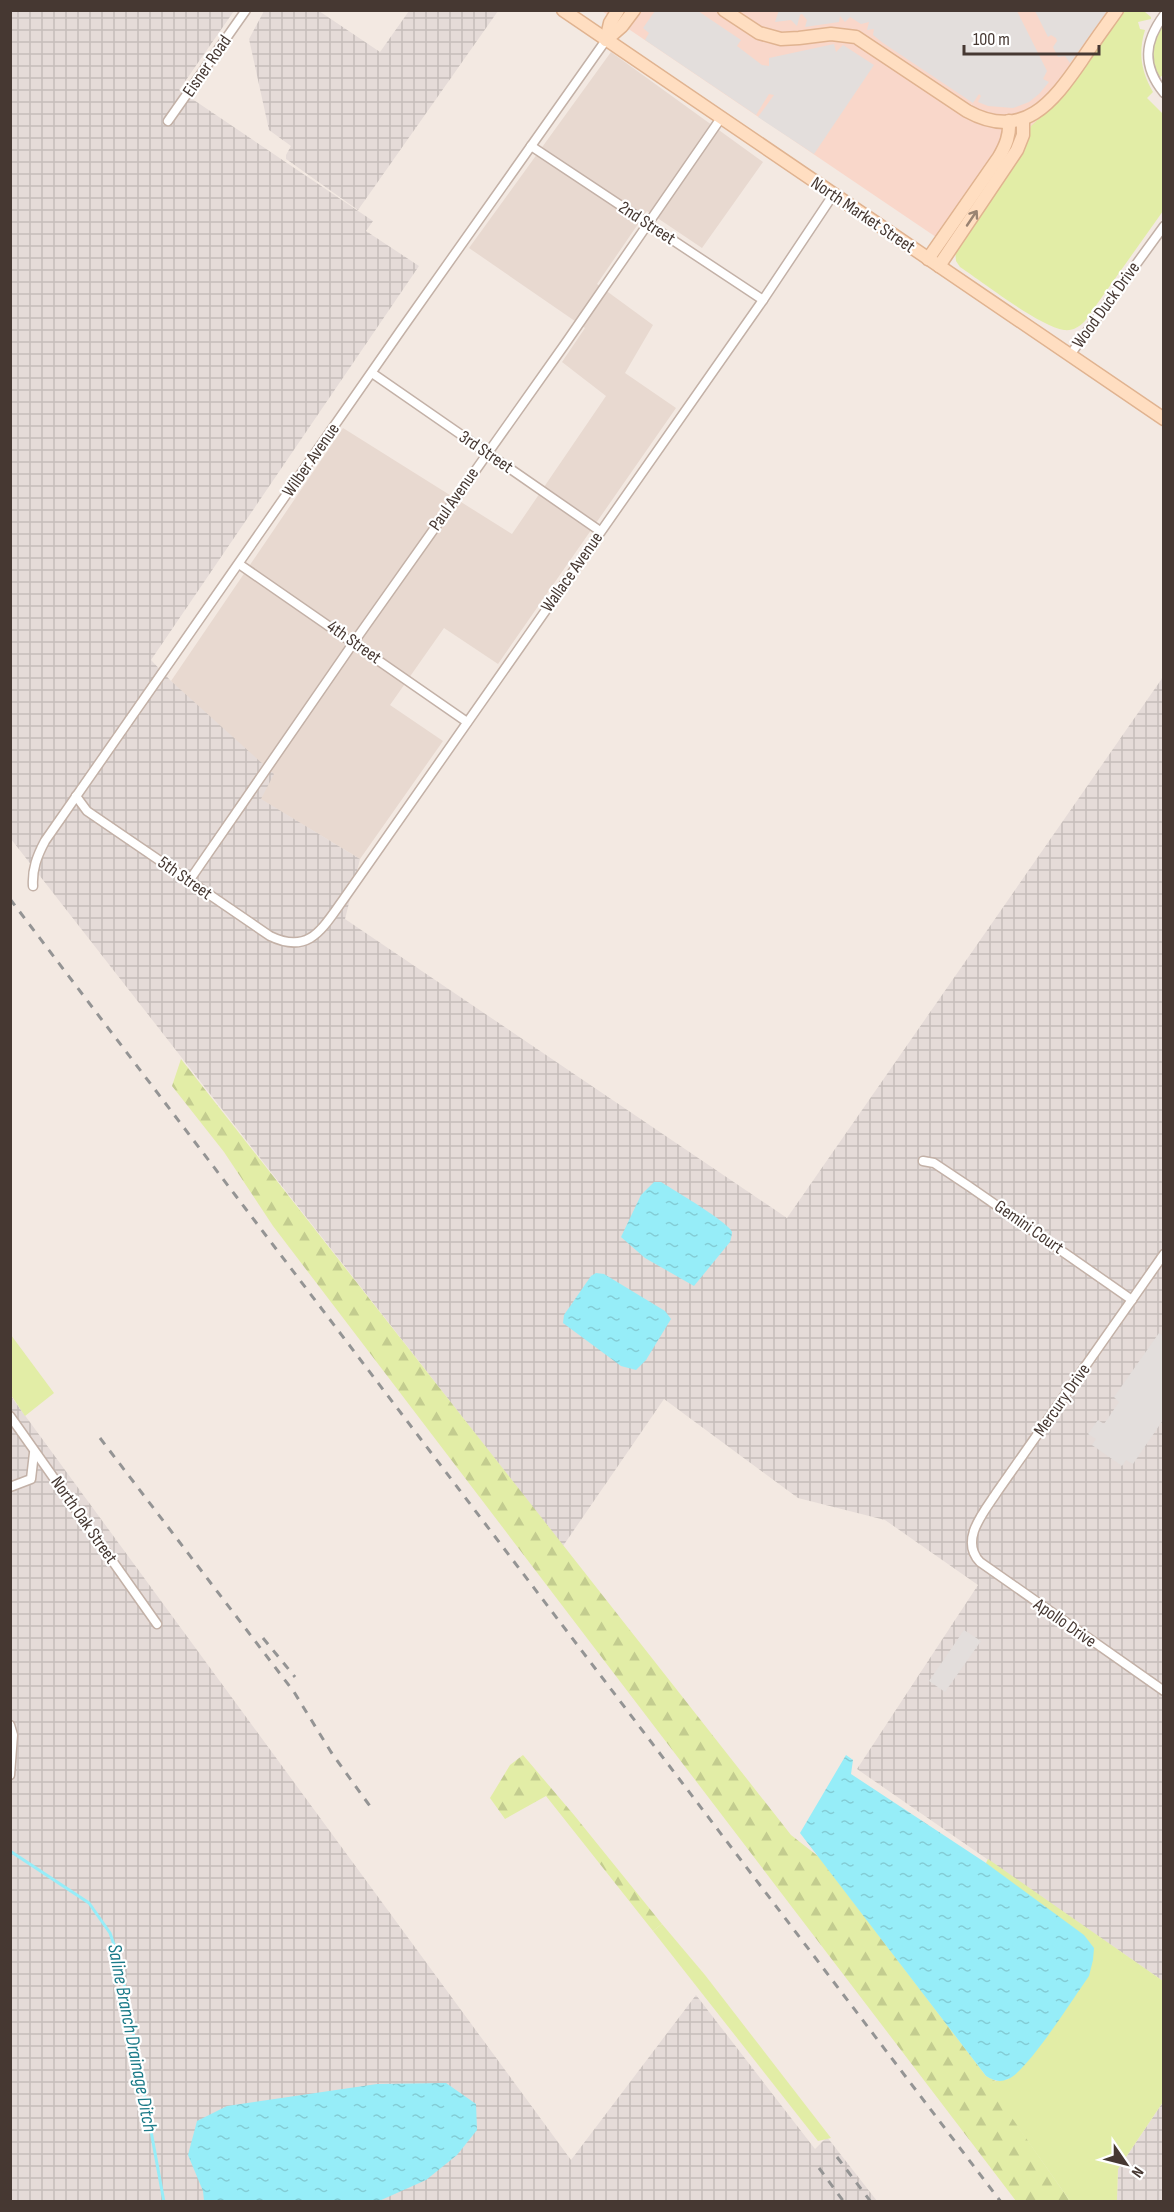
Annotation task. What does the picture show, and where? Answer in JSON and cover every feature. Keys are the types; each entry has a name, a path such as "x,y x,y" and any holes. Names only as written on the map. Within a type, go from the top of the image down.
{"street":[{"name":"Eisner Road","path":"168,121 246,10"},
{"name":"North Market Street","path":"563,10 1164,419"},
{"path":"606,40 610,23 618,10"},
{"path":"606,40 622,26 634,10"},
{"path":"724,10 759,33 781,39 831,34 856,37 977,117 991,121 1009,121 1035,114 1052,100 1117,10"},
{"path":"1164,15 1149,42 1148,57 1154,82 1164,93"},
{"name":"Wilber Avenue","path":"33,886 32,874 39,853 76,796 606,40"},
{"name":"Paul Avenue","path":"189,880 721,118"},
{"path":"939,266 1017,150 1023,135 1023,118"},
{"path":"928,259 999,157 1006,145 1010,130 1009,121"},
{"name":"2nd Street","path":"531,146 763,300"},
{"name":"Wallace Avenue","path":"302,942 314,936 323,927 763,300 833,195"},
{"name":"Wood Duck Drive","path":"1070,355 1164,226"},
{"name":"3rd Street","path":"372,373 600,531"},
{"name":"4th Street","path":"239,564 467,722"},
{"name":"5th Street","path":"76,796 87,811 270,936 288,943 302,942"},
{"name":"Gemini Court","path":"923,1161 934,1163 970,1186 1132,1299"},
{"name":"Mercury Drive","path":"971,1550 973,1535 986,1510 1164,1254"},
{"name":"North Oak Street","path":"10,1416 157,1624"},
{"path":"10,1487 31,1479 34,1453"},
{"name":"Apollo Drive","path":"971,1550 990,1570 1164,1691"},
{"path":"10,1725 13,1735 10,1775"}],"shaded area":[{"path":"779,10 1017,11 1047,71 1043,79 1049,82 1029,102 1013,108 988,106 978,102 981,96 979,94 973,103 883,43 873,35 874,29 867,30 869,22 861,24 850,17 845,22 840,16 839,22 805,27 807,20 802,14 797,26 791,20 775,22"},
{"path":"10,11 234,11 179,90 373,221 366,231 419,266 151,660 171,681 274,774 261,799 360,859 345,919 787,1218 1163,677 1163,1981 857,1769 978,1585 885,1520 798,1498 664,1399 563,1546 11,839"},
{"path":"264,11 319,11 380,52 409,11 498,11 358,210 286,159 291,146 269,130 249,39"},
{"path":"602,11 1137,11 964,256"},
{"path":"655,11 698,11 741,40 737,46 762,65 769,66 769,58 834,44 836,52 843,45 874,65 814,154 758,117 774,95 769,94 756,115 645,40 649,33 643,28"},
{"path":"1035,11 1107,11 1070,63 1065,56 1058,57 1053,47 1057,41 1056,38 1051,35 1048,37"},
{"path":"611,52 763,162 702,248 647,211 597,284 653,325 625,373 676,408 498,664 444,628 390,705 443,741 360,859 260,799 171,681 343,428 512,534 606,396 562,362 585,328 469,248"},
{"path":"1159,1333 1163,1336 1163,1420 1133,1464 1126,1460 1122,1466 1092,1445 1096,1439 1088,1434 1098,1420 1104,1424 1119,1402 1114,1397"},
{"path":"10,1395 571,2160 696,1995 815,2149 827,2137 877,2201 11,2201"},
{"path":"964,1630 981,1641 945,1692 929,1681"},
{"path":"1163,2102 1163,2201 1117,2202 1118,2169"}],"green space":[{"path":"1123,11 1146,11 1151,17 1151,19 1138,22 1140,29 1145,30 1142,62 1153,92 1147,98 1163,114 1163,211 1085,321 1076,328 1064,330 1026,313 960,267 956,261 955,249 1025,141 1031,126 1057,102"},
{"path":"1164,22 1163,75 1159,78 1152,48"},
{"path":"181,1059 791,1835 819,1857 986,2076 996,2081 989,2085 1070,2201 1016,2201 273,1226 224,1152 172,1086"},
{"path":"11,1335 54,1393 25,1416 11,1395"},
{"path":"523,1755 662,1924 653,1931 546,1796 505,1819 490,1798 510,1765"},
{"path":"988,1859 1163,1981 1163,2102 1118,2169 1117,2201 1070,2201 988,2085 1009,2079 986,1863"},
{"path":"662,1924 705,1975 831,2138 818,2141 653,1931"}],"water":[{"path":"654,1182 661,1182 700,1206 722,1221 732,1232 730,1242 694,1286 645,1258 621,1237 641,1195"},
{"path":"596,1273 604,1274 665,1311 671,1319 646,1360 636,1370 621,1366 563,1323 564,1315 591,1276"},
{"path":"846,1755 853,1760 851,1774 986,1863 1084,1935 1094,1948 1089,1976 1027,2063 1008,2079 1002,2081 986,2076 800,1833"},
{"path":"446,2083 476,2104 477,2130 457,2155 426,2180 379,2201 204,2201 203,2191 188,2155 197,2121 227,2106 377,2084"}],"waterway":[{"name":"Saline Branch Drainage Ditch","path":"10,1851 89,1903 110,1933 120,1962 164,2202"}],"railway":[{"path":"10,899 1001,2202"},
{"path":"100,1438 294,1692 331,1752 372,1809"},
{"path":"263,1638 295,1677"},
{"path":"837,2157 871,2202"},
{"path":"819,2168 844,2202"}]}
